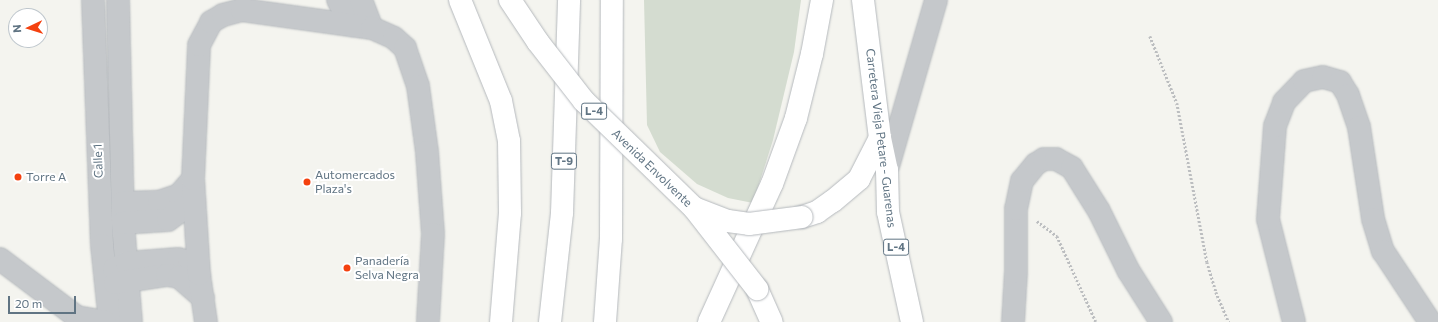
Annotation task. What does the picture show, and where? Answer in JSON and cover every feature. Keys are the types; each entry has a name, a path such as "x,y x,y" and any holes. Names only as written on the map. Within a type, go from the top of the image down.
{"main road":[{"path":"460,0 501,101 509,141 510,213 501,322"},
{"name":"Avenida Envolvente","path":"510,0 538,42 584,100 694,208 756,289 766,318"},
{"name":"T-9","path":"550,322 562,213 569,0"},
{"path":"605,322 610,238 612,0"},
{"path":"709,322 772,184 796,118 812,54 822,0"},
{"name":"Carretera Vieja Petare - Guarenas","path":"863,0 880,138 887,170 888,212 912,322"},
{"path":"694,208 728,221 749,224 802,217 817,212 834,201 859,179 880,138"}],"street":[{"name":"Calle 1","path":"93,0 97,150 105,279 110,322"},
{"path":"338,0 362,27"},
{"path":"361,0 362,27"},
{"path":"887,170 931,25 936,0"},
{"name":"Calle 1","path":"123,4 123,213 131,322"},
{"path":"206,322 199,274 193,179 198,45 211,22 223,14 242,10 362,27 394,38 405,48 418,86 427,152 433,234 428,322"},
{"path":"1294,322 1268,219 1274,133 1284,102 1304,81 1323,77 1340,82 1348,95 1359,127 1373,219 1383,251 1430,322"},
{"path":"1013,322 1017,219 1022,181 1036,164 1044,159 1056,159 1072,168 1099,211 1128,270 1161,322"},
{"path":"123,213 179,195 193,179"},
{"path":"123,213 168,220 194,201"},
{"path":"0,259 77,317 105,322"},
{"path":"105,279 127,271 178,259 189,262 199,274"},
{"path":"127,271 179,277 203,298"}],"path":[{"path":"1150,36 1177,103 1207,262 1216,292 1229,322"},
{"path":"1017,219 1040,221 1057,236 1096,322"}],"shaded area":[{"path":"644,0 801,0 794,52 773,140 753,203 728,198 697,184 660,152 647,125"}],"place":[{"name":"Torre A","path":"18,177"},
{"name":"Automercados Plaza's","path":"307,182"},
{"name":"Panadería Selva Negra","path":"347,268"}]}
